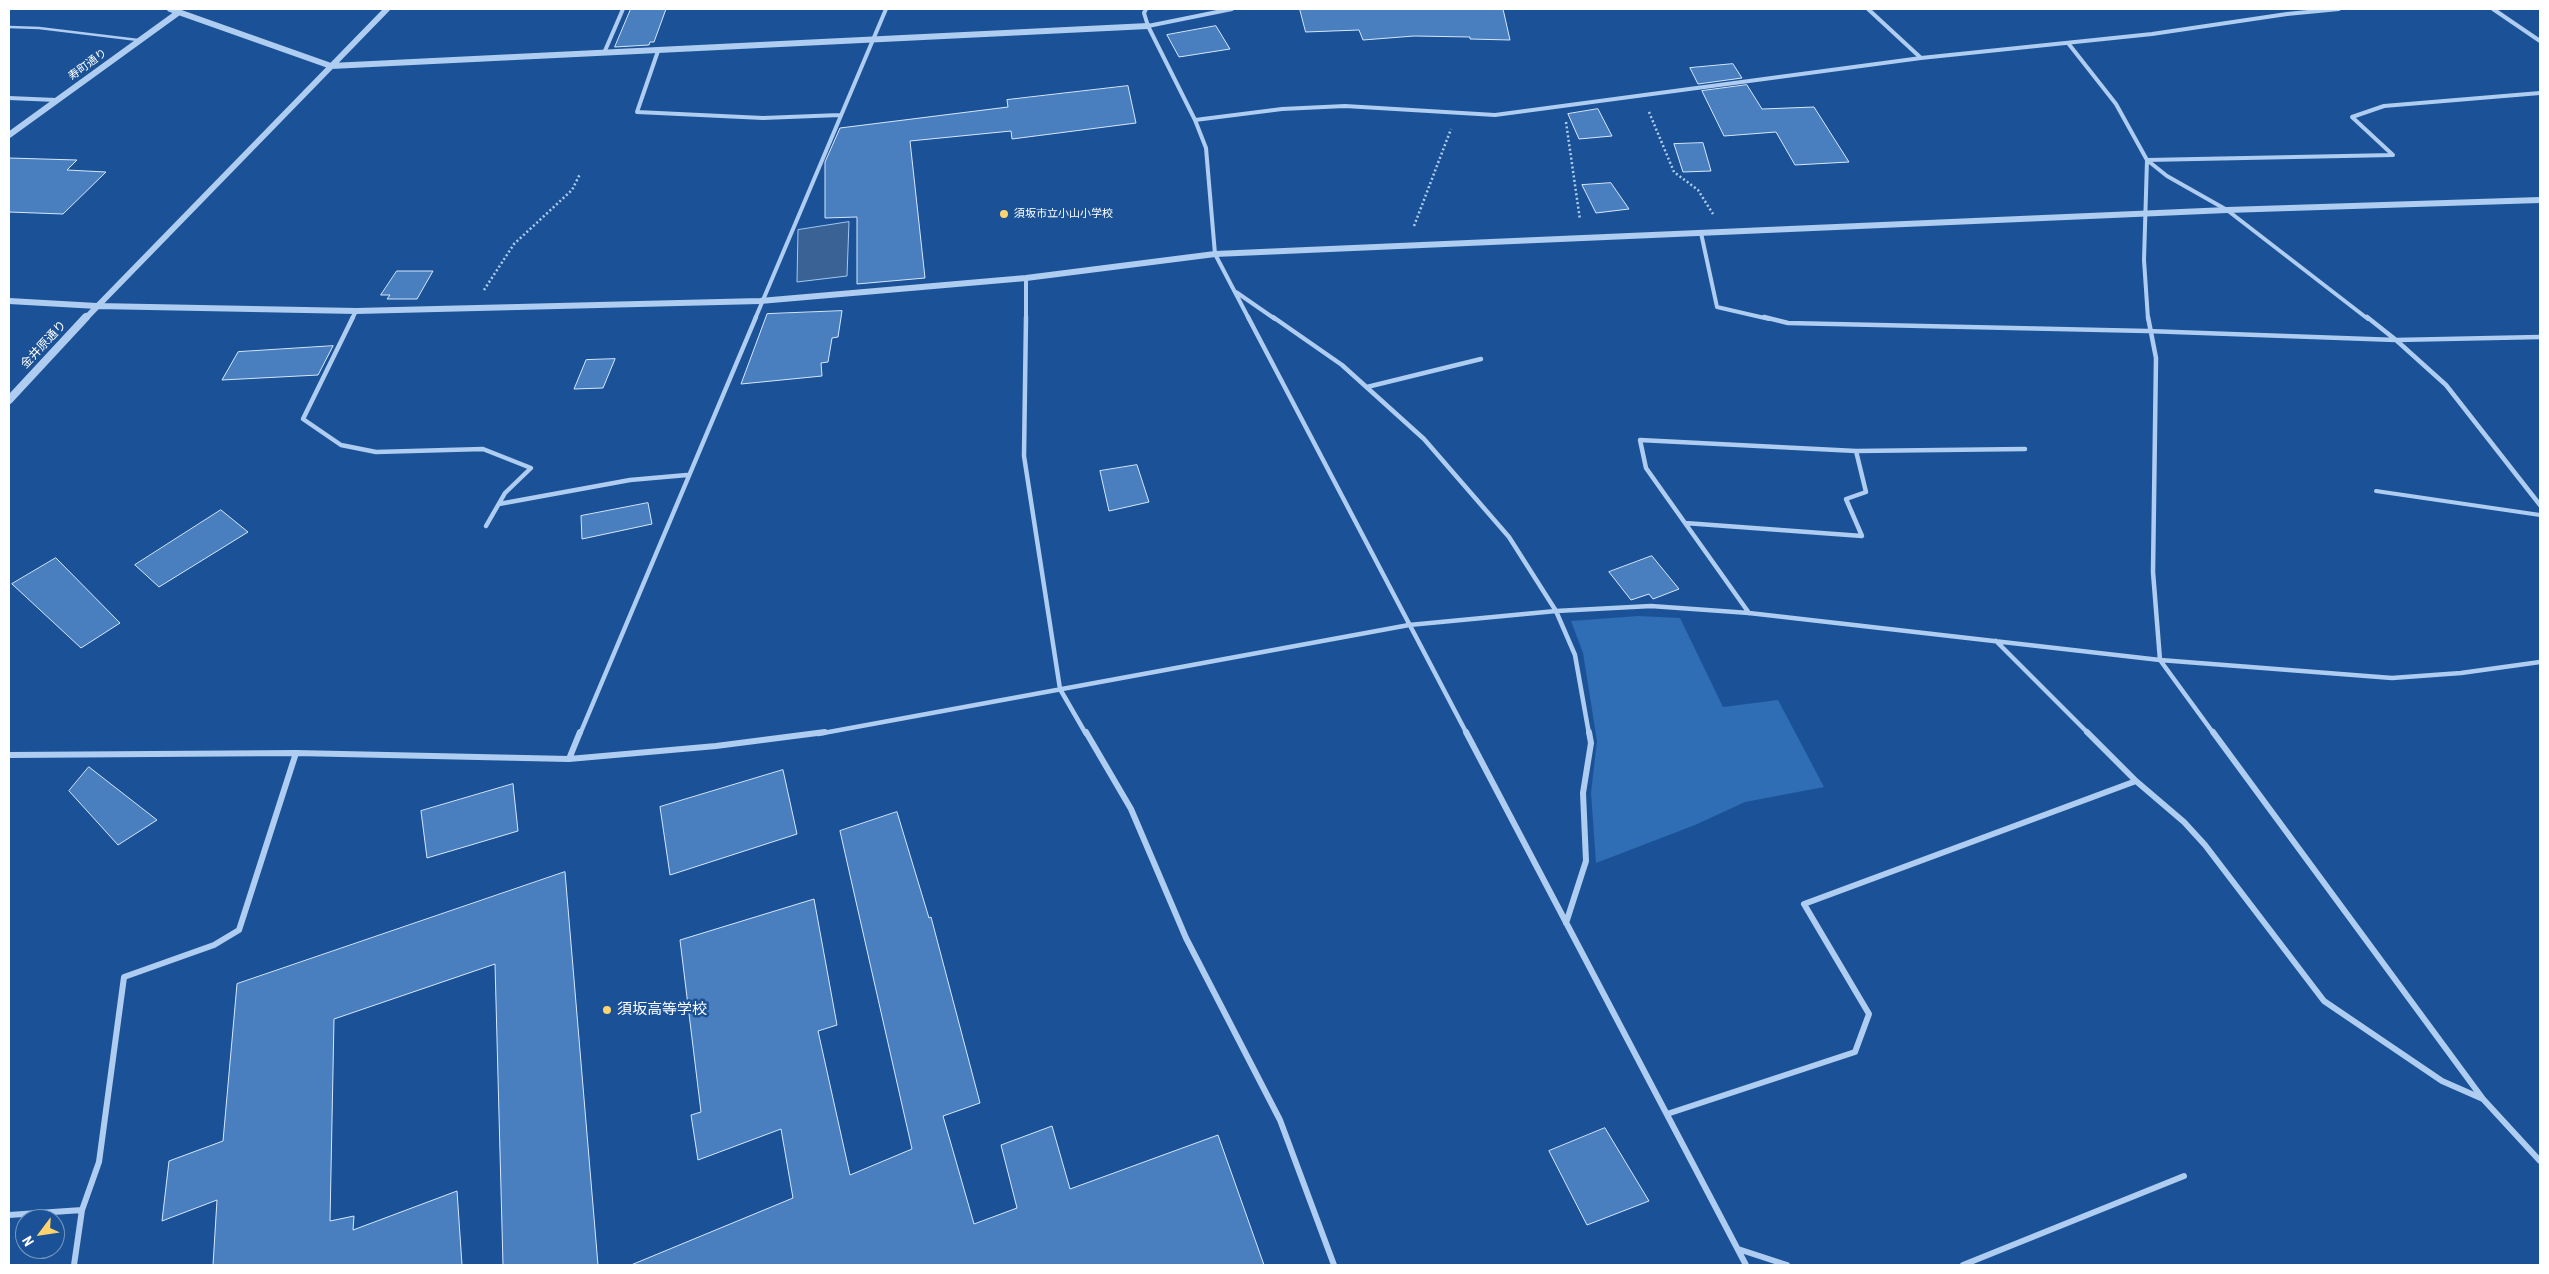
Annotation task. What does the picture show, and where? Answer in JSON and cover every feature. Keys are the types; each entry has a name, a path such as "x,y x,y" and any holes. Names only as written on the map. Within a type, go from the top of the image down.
{"street":[{"path":"170,9 331,66 1148,26 1232,9"},
{"name":"金井原通り","path":"9,400 96,306 387,9"},
{"path":"604,53 623,9"},
{"path":"568,759 760,301 886,9"},
{"path":"1146,9 1144,13 1148,26 1195,120 1206,148 1216,254 1746,1265"},
{"path":"1868,9 1921,58"},
{"path":"2279,9 2287,14"},
{"path":"1195,120 1282,109 1345,106 1495,115 1921,58 2152,34 2287,14 2339,9"},
{"path":"2492,9 2540,41"},
{"name":"寿町通り","path":"9,135 179,12"},
{"path":"2068,43 2116,104 2147,160 2167,176 2227,210 2396,340 2446,385 2540,506"},
{"path":"658,50 637,112 763,118 840,116"},
{"path":"2147,160 2392,155 2352,117 2384,106 2540,93"},
{"path":"9,98 56,100"},
{"path":"2147,160 2144,214 2148,331 2156,358 2153,572 2160,660 2483,1099 2540,1161"},
{"path":"9,301 96,306 356,311 471,310 760,301 1026,278 1216,254 2227,210 2540,200"},
{"path":"1702,233 1717,307 1788,324 2148,331 2396,340 2540,337"},
{"path":"1026,278 1024,456 1060,689 1131,810 1186,938 1280,1120 1334,1265"},
{"path":"1235,292 1342,365 1424,439 1509,538 1556,611 1575,655 1591,744 1583,793 1586,861 1566,923"},
{"path":"356,311 303,419 341,445 376,452 483,449 532,468 505,493 486,526"},
{"path":"1366,387 1481,359"},
{"path":"1750,613 1646,468 1640,440 1856,451 2025,449"},
{"path":"1685,523 1862,536 1846,499 1866,492 1856,451"},
{"path":"499,504 630,480 687,475"},
{"path":"9,755 296,753 568,759 716,746 816,734 1409,624 1556,611 1650,606 1750,613 2160,660 2392,678 2461,673 2540,662"},
{"path":"1996,641 2136,781 2184,822 2204,845 2324,1001 2442,1081 2483,1099"},
{"path":"74,1265 82,1210 99,1162 124,977 214,945 239,930 296,753"},
{"path":"1667,1114 1855,1052 1869,1014 1804,904 2136,781"},
{"path":"1963,1265 2184,1176"},
{"path":"9,1215 82,1210"},
{"path":"1737,1249 1787,1265"}],"lane":[{"path":"9,27 38,28 139,40"},
{"path":"2376,491 2540,515"}],"path":[{"path":"1643,96 1674,172 1698,190 1724,232"},
{"path":"1563,107 1582,238"},
{"path":"1407,246 1457,112"},
{"path":"471,310 514,244 572,190 580,174"}],"shaded area":[{"path":"849,222 847,276 797,282 798,230"},
{"path":"1638,616 1680,618 1723,707 1778,700 1824,787 1745,802 1695,825 1596,863 1591,793 1597,741 1583,653 1571,621"}],"building":[{"path":"631,9 666,9 654,42 650,42 649,45 615,47"},
{"path":"1300,9 1503,9 1510,40 1414,36 1363,40 1359,30 1306,32"},
{"path":"1216,26 1230,49 1179,57 1167,35"},
{"path":"1733,64 1742,78 1698,84 1690,68"},
{"path":"1747,85 1762,109 1814,107 1849,162 1795,165 1776,132 1724,136 1702,91"},
{"path":"1128,86 1136,123 1012,139 1011,131 910,141 925,278 857,284 857,217 825,218 825,162 840,128 1008,107 1007,100"},
{"path":"1598,109 1612,136 1579,139 1568,114"},
{"path":"1703,143 1711,171 1683,172 1674,144"},
{"path":"9,158 77,160 67,170 106,172 63,214 9,212"},
{"path":"1611,183 1629,209 1596,213 1582,185"},
{"path":"397,271 433,271 417,299 387,299 390,295 381,295"},
{"path":"842,311 838,337 832,338 828,362 821,363 822,376 741,384 767,314"},
{"path":"333,346 318,375 222,380 238,352"},
{"path":"615,359 603,388 574,389 586,360"},
{"path":"1137,465 1149,502 1109,511 1100,471"},
{"path":"648,503 652,524 582,539 581,516"},
{"path":"221,510 248,532 159,587 135,565"},
{"path":"1652,556 1679,589 1653,599 1649,594 1631,600 1609,572"},
{"path":"56,558 120,623 81,648 12,584"},
{"path":"89,767 157,820 118,845 69,791"},
{"path":"783,770 797,834 670,875 660,807"},
{"path":"513,784 518,831 427,858 421,811"},
{"path":"897,812 929,918 931,917 980,1103 943,1116 974,1224 1017,1208 1001,1145 1052,1126 1070,1189 1218,1135 1264,1265 631,1265 793,1198 781,1129 698,1160 691,1115 701,1112 680,940 814,899 837,1025 818,1031 850,1175 912,1149 840,831"},
{"path":"565,872 598,1265 503,1265 495,964 334,1019 330,1221 354,1216 353,1230 457,1191 462,1265 213,1265 217,1200 162,1221 169,1161 223,1141 237,984"},
{"path":"1605,1128 1649,1201 1587,1225 1549,1151"}],"place":[{"name":"須坂市立小山小学校","path":"1004,214"},
{"name":"須坂高等学校","path":"607,1010"}]}
